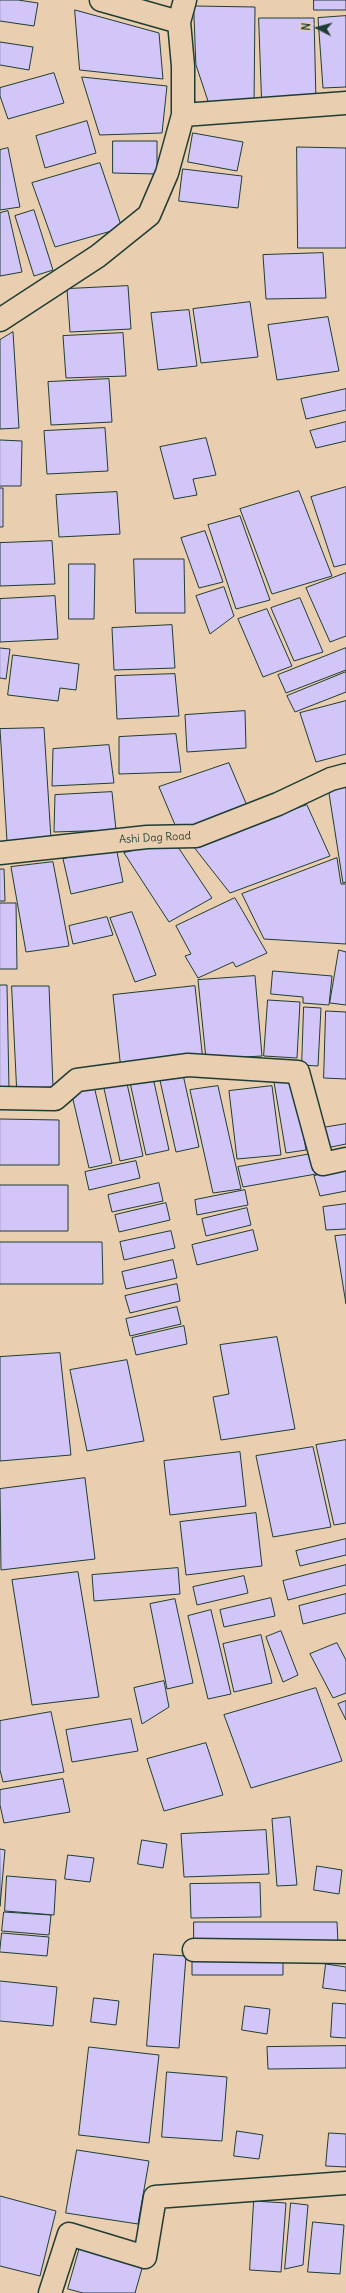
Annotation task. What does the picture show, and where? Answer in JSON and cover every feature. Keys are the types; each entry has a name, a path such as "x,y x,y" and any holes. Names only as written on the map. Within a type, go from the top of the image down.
{"street":[{"path":"102,0 180,22"},
{"path":"0,320 98,256 149,215 167,173 183,115 183,66 180,22 185,0"},
{"path":"183,115 346,103"},
{"name":"Ashi Dag Road","path":"0,853 147,837 196,836 278,804 331,779 346,775"},
{"path":"0,1098 55,1100 77,1080 188,1065 298,1072 323,1164 346,1159"},
{"path":"194,1950 346,1952"},
{"path":"50,2293 69,2234 145,2257 155,2197 346,2183"}],"building":[{"path":"0,0 18,0 38,3 34,26 0,21"},
{"path":"314,0 346,0 346,10 314,10"},
{"path":"194,6 255,7 254,105 209,104 196,65"},
{"path":"75,10 159,33 163,79 80,70"},
{"path":"346,16 346,87 323,88 318,18"},
{"path":"259,18 314,18 316,101 262,101"},
{"path":"0,42 33,47 29,70 0,65"},
{"path":"54,73 64,103 8,119 0,96 0,88"},
{"path":"82,77 167,86 162,133 100,135"},
{"path":"87,121 96,153 45,168 36,136"},
{"path":"193,133 243,142 237,171 188,162"},
{"path":"113,141 157,141 157,174 113,173"},
{"path":"297,147 346,148 346,248 298,248"},
{"path":"8,148 20,207 0,210 0,150"},
{"path":"100,163 122,228 55,247 32,183"},
{"path":"183,169 242,176 238,208 179,201"},
{"path":"34,210 53,270 34,276 15,216"},
{"path":"8,211 22,272 0,276 0,213"},
{"path":"323,253 326,298 266,299 263,255"},
{"path":"128,286 131,329 70,332 67,289"},
{"path":"250,302 258,357 201,363 193,309"},
{"path":"189,310 197,366 158,370 151,313"},
{"path":"328,317 339,371 277,380 268,325"},
{"path":"13,332 19,428 0,429 0,340"},
{"path":"123,333 126,376 66,378 63,336"},
{"path":"109,379 112,422 51,425 48,382"},
{"path":"346,389 346,410 306,419 301,399"},
{"path":"346,422 346,441 316,448 310,431"},
{"path":"105,428 108,471 47,474 44,431"},
{"path":"206,438 216,475 193,479 197,495 174,499 160,447"},
{"path":"0,440 22,441 21,486 0,486"},
{"path":"346,487 346,564 334,567 311,497"},
{"path":"0,488 3,488 3,527 0,527"},
{"path":"299,491 332,576 272,594 240,509"},
{"path":"117,492 120,534 59,537 56,495"},
{"path":"240,516 270,600 236,609 208,525"},
{"path":"205,531 223,582 199,588 181,538"},
{"path":"52,541 55,584 0,586 0,543"},
{"path":"134,559 184,559 185,613 136,613"},
{"path":"69,564 95,564 94,619 69,619"},
{"path":"346,573 346,636 330,642 306,588"},
{"path":"224,587 234,616 210,634 196,596"},
{"path":"55,596 58,639 0,642 0,599"},
{"path":"300,598 323,652 294,661 271,608"},
{"path":"267,609 292,666 263,677 238,619"},
{"path":"172,625 175,668 114,670 112,628"},
{"path":"0,648 10,649 6,679 0,678"},
{"path":"346,648 346,670 286,693 278,675"},
{"path":"13,655 79,664 76,690 60,688 58,701 8,695"},
{"path":"346,672 346,692 295,712 287,696"},
{"path":"175,674 179,716 117,719 115,676"},
{"path":"346,701 346,754 316,762 300,713"},
{"path":"245,711 246,748 187,752 185,715"},
{"path":"44,728 51,839 7,841 0,729"},
{"path":"176,734 181,772 119,774 119,737"},
{"path":"109,745 114,783 52,786 53,749"},
{"path":"229,763 248,808 178,832 159,787"},
{"path":"346,785 346,882 343,883 328,787"},
{"path":"112,792 116,830 54,832 55,795"},
{"path":"307,805 330,856 230,893 193,846"},
{"path":"174,841 212,898 169,922 124,853"},
{"path":"116,847 123,882 71,894 63,859"},
{"path":"337,858 341,884 346,884 346,944 264,939 242,894"},
{"path":"53,862 69,946 26,952 11,867"},
{"path":"0,869 4,869 5,901 0,901"},
{"path":"235,898 267,953 236,967 233,962 198,978 185,956 191,954 176,926"},
{"path":"0,903 16,903 17,969 0,969"},
{"path":"132,912 156,975 135,982 110,918"},
{"path":"107,917 113,935 73,944 69,926"},
{"path":"339,950 346,952 346,1005 330,1003"},
{"path":"273,971 332,976 329,1005 303,1003 303,997 271,994"},
{"path":"255,976 262,1056 206,1059 198,980"},
{"path":"0,985 7,985 9,1090 0,1090"},
{"path":"12,986 49,986 53,1087 17,1088"},
{"path":"195,986 203,1061 121,1070 113,995"},
{"path":"268,1000 300,1002 297,1058 264,1056"},
{"path":"304,1007 321,1008 318,1066 302,1065"},
{"path":"326,1011 346,1012 346,1079 324,1078"},
{"path":"182,1070 199,1147 176,1152 159,1076"},
{"path":"152,1073 169,1150 146,1155 129,1078"},
{"path":"126,1079 143,1156 120,1161 103,1084"},
{"path":"294,1080 306,1150 286,1153 274,1082"},
{"path":"94,1086 112,1163 89,1168 71,1091"},
{"path":"218,1086 241,1189 213,1193 190,1090"},
{"path":"272,1086 281,1155 237,1159 229,1091"},
{"path":"0,1119 59,1120 59,1165 0,1165"},
{"path":"346,1124 346,1144 326,1148 322,1128"},
{"path":"311,1154 316,1174 243,1187 238,1167"},
{"path":"136,1161 140,1178 89,1190 85,1172"},
{"path":"346,1169 346,1191 320,1196 314,1176"},
{"path":"159,1183 163,1201 112,1212 108,1195"},
{"path":"0,1185 68,1185 68,1231 0,1231"},
{"path":"245,1190 248,1205 197,1215 195,1200"},
{"path":"166,1203 170,1220 119,1232 115,1215"},
{"path":"346,1204 346,1229 326,1230 323,1207"},
{"path":"247,1208 251,1225 206,1236 202,1219"},
{"path":"253,1230 258,1250 197,1265 192,1245"},
{"path":"171,1231 175,1248 124,1260 120,1242"},
{"path":"346,1235 346,1304 335,1236"},
{"path":"0,1242 102,1242 103,1284 0,1284"},
{"path":"173,1260 177,1278 126,1289 122,1272"},
{"path":"177,1284 180,1301 130,1313 125,1296"},
{"path":"177,1307 181,1324 130,1336 126,1319"},
{"path":"184,1326 187,1344 136,1355 132,1338"},
{"path":"277,1337 295,1429 221,1440 213,1397 229,1394 220,1345"},
{"path":"60,1353 71,1455 0,1461 0,1357"},
{"path":"127,1360 144,1441 87,1451 70,1370"},
{"path":"346,1440 346,1523 334,1525 316,1445"},
{"path":"313,1447 331,1527 273,1537 256,1456"},
{"path":"240,1452 246,1506 170,1515 164,1461"},
{"path":"85,1478 95,1559 1,1570 0,1489"},
{"path":"256,1513 262,1566 186,1575 180,1522"},
{"path":"346,1539 346,1555 300,1566 296,1551"},
{"path":"346,1565 346,1585 288,1600 283,1581"},
{"path":"178,1568 180,1594 94,1601 92,1575"},
{"path":"78,1572 99,1697 32,1705 12,1580"},
{"path":"244,1576 248,1593 197,1605 193,1587"},
{"path":"346,1594 346,1613 303,1624 299,1606"},
{"path":"271,1598 275,1616 224,1627 220,1610"},
{"path":"175,1599 193,1683 167,1689 150,1604"},
{"path":"211,1610 231,1694 208,1699 188,1616"},
{"path":"281,1631 298,1675 283,1682 266,1637"},
{"path":"261,1635 272,1683 234,1692 223,1644"},
{"path":"337,1643 346,1660 346,1693 333,1698 310,1654"},
{"path":"164,1681 169,1707 142,1724 134,1688"},
{"path":"316,1688 342,1761 251,1788 224,1715"},
{"path":"346,1701 346,1720 338,1704"},
{"path":"51,1712 64,1772 3,1782 0,1770 0,1721"},
{"path":"131,1719 138,1751 72,1762 66,1730"},
{"path":"206,1743 223,1795 164,1811 147,1759"},
{"path":"63,1779 70,1812 4,1823 0,1805 0,1790"},
{"path":"290,1817 297,1885 277,1886 272,1819"},
{"path":"266,1830 269,1874 184,1877 181,1834"},
{"path":"142,1840 167,1844 163,1868 138,1864"},
{"path":"0,1849 5,1850 0,1906"},
{"path":"68,1855 94,1858 90,1882 65,1879"},
{"path":"317,1866 342,1870 339,1894 314,1890"},
{"path":"7,1876 56,1880 54,1915 5,1911"},
{"path":"260,1883 261,1917 191,1918 190,1884"},
{"path":"4,1912 51,1915 49,1935 2,1931"},
{"path":"194,1922 337,1922 338,1944 194,1944"},
{"path":"2,1933 49,1937 47,1956 0,1952"},
{"path":"154,1954 186,1956 179,2048 147,2046"},
{"path":"283,1955 283,1975 192,1975 192,1956"},
{"path":"326,1964 346,1967 346,1991 323,1988"},
{"path":"0,1981 57,1987 53,2026 0,2021"},
{"path":"94,1998 119,2001 116,2025 91,2022"},
{"path":"333,2003 346,2004 346,2038 331,2037"},
{"path":"245,2006 270,2009 267,2034 242,2030"},
{"path":"346,2046 346,2068 268,2069 267,2047"},
{"path":"89,2047 159,2055 149,2143 79,2135"},
{"path":"167,2072 227,2077 222,2141 162,2137"},
{"path":"237,2131 263,2135 259,2159 234,2156"},
{"path":"329,2133 346,2134 346,2167 326,2166"},
{"path":"77,2150 149,2161 138,2224 66,2213"},
{"path":"0,2196 56,2211 40,2276 0,2266"},
{"path":"254,2201 286,2203 281,2272 250,2270"},
{"path":"291,2203 308,2205 303,2265 285,2269"},
{"path":"313,2222 344,2225 340,2274 308,2272"},
{"path":"80,2247 143,2265 135,2293 83,2293 68,2289"}]}
